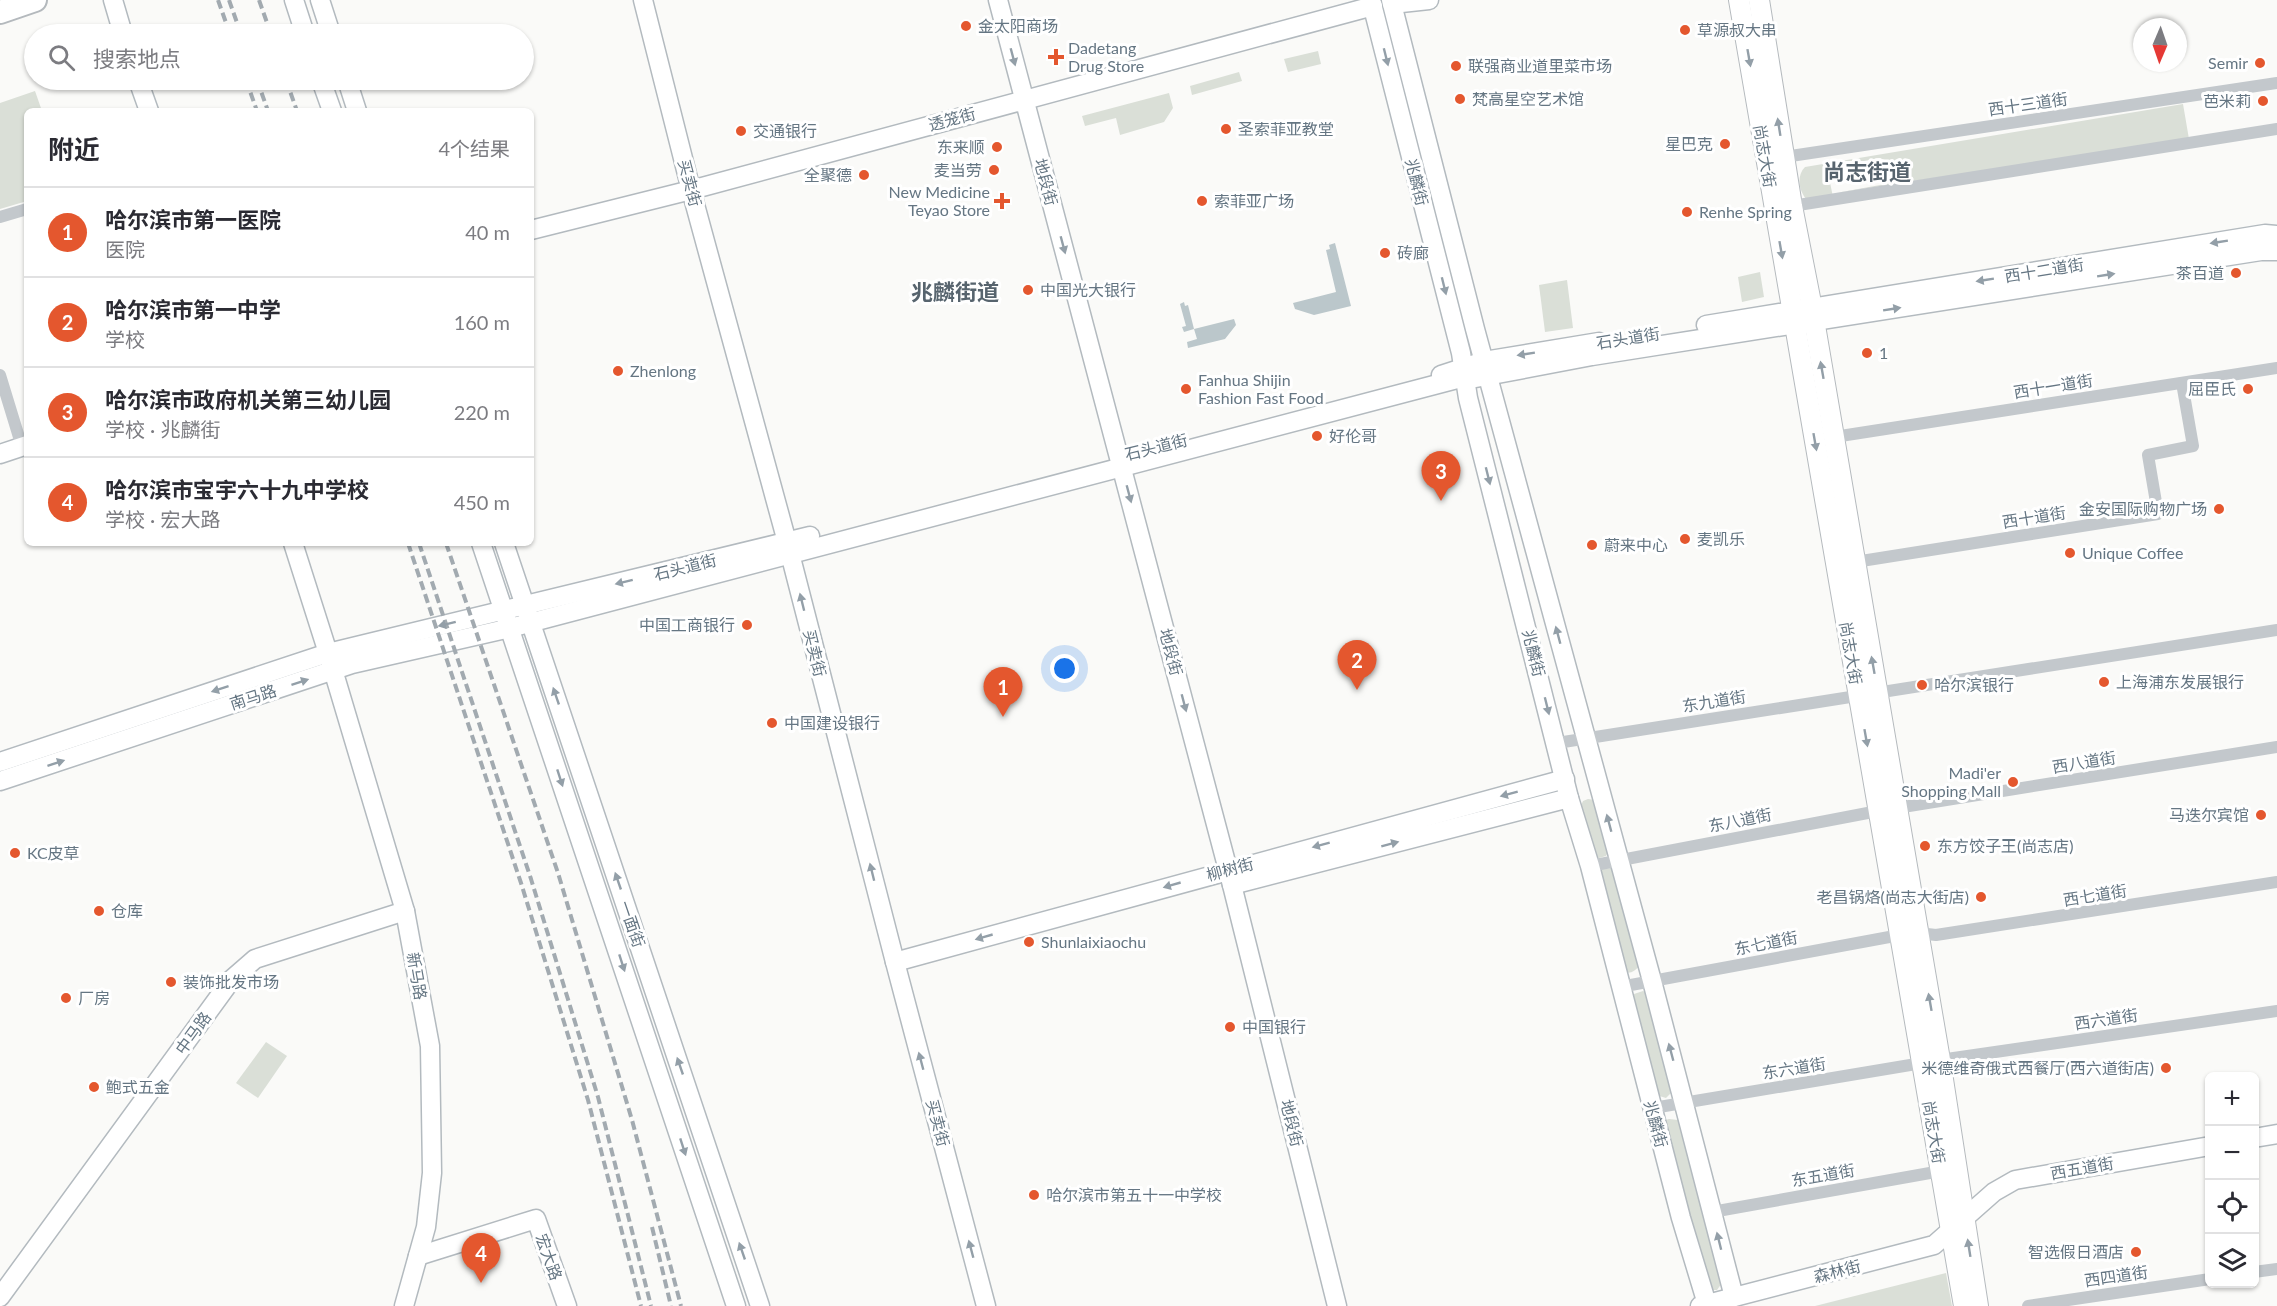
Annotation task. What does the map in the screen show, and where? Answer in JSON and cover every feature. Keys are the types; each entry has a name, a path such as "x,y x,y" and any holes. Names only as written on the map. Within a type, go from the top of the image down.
{"highway":[{"path":"0,12 35,0"}],"main road":[{"path":"112,0 120,24"},
{"path":"294,0 302,24"},
{"path":"320,0 328,24"},
{"name":"买卖街","path":"643,0 691,190 789,548 986,1306"},
{"name":"地段街","path":"998,0 1230,878 1337,1306"},
{"path":"1391,2 1429,0"},
{"name":"尚志大街","path":"1739,0 1803,316 1958,1223 1978,1306"},
{"name":"尚志大街","path":"1759,0 1792,206 1803,316 1834,436 1855,562 1868,694"},
{"name":"兆麟街","path":"1391,2 1486,368 1652,981 1734,1297"},
{"name":"透笼街","path":"534,229 691,190 1372,3"},
{"name":"兆麟街","path":"1372,3 1569,798 1590,866 1703,1305"},
{"path":"142,90 148,108"},
{"path":"325,90 331,108"},
{"path":"350,90 356,108"},
{"name":"西十二道街","path":"1803,316 2265,234 2277,234"},
{"name":"西十二道街","path":"1803,316 2261,251 2277,251"},
{"name":"石头道街","path":"510,628 529,614 1121,462 1449,373 1465,373 1803,316"},
{"path":"0,454 24,446"},
{"name":"新马路","path":"294,546 405,911 429,1046 432,1173 426,1227 404,1306"},
{"name":"一面街","path":"482,546 736,1306"},
{"name":"一面街","path":"505,546 760,1306"},
{"name":"石头道街","path":"504,610 529,614"},
{"name":"南马路","path":"0,762 504,610"},
{"name":"南马路","path":"0,781 331,662 352,664 510,628"},
{"name":"柳树街","path":"1230,878 1565,779"},
{"name":"柳树街","path":"895,962 1230,878 1569,798"},
{"name":"中马路","path":"0,1297 232,979 255,958 405,911"},
{"name":"尚志大街","path":"1931,1062 1941,1171 1958,1223 1964,1306"},
{"path":"2259,1137 2277,1134"},
{"name":"西五道街","path":"1958,1223 1994,1192 2015,1180 2205,1147"},
{"name":"宏大路","path":"418,1256 536,1219 567,1306"},
{"name":"宏大路","path":"524,1222 555,1306"},
{"name":"森林街","path":"1703,1305 1934,1245 1958,1223"}],"street":[{"name":"西十三道街","path":"1784,157 2277,83"},
{"path":"1792,206 2277,129"},
{"path":"0,217 24,210"},
{"name":"西十一道街","path":"1834,436 2277,368"},
{"path":"0,375 24,443"},
{"name":"西十道街","path":"1855,562 2158,514 2148,455 2193,446 2181,383"},
{"name":"东九道街","path":"1557,743 2277,630"},
{"name":"西八道街","path":"1888,810 2277,747"},
{"name":"东八道街","path":"1590,866 1888,810"},
{"name":"西七道街","path":"1909,934 1936,935 2277,882"},
{"name":"东七道街","path":"1620,987 1909,934"},
{"name":"西六道街","path":"1931,1062 2277,1011"},
{"name":"东六道街","path":"1653,1108 1931,1062"},
{"name":"东五道街","path":"1712,1212 1941,1171"},
{"path":"2259,1271 2277,1269"},
{"name":"西四道街","path":"2028,1306 2205,1280"}],"shaded area":[{"path":"1318,51 1321,64 1288,72 1284,59"},
{"path":"1239,72 1242,81 1192,95 1190,86"},
{"path":"35,91 41,108 24,108 24,202 0,209 0,103"},
{"path":"1169,93 1173,108 1164,122 1120,135 1116,118 1085,126 1082,116"},
{"path":"2183,104 2189,139 1836,193 1884,183 1888,178 1889,169 1887,161 1880,158 1827,168 1833,197 1807,200 1800,188 1800,175 1805,167"},
{"path":"1335,243 1351,306 1314,315 1295,309 1293,303 1336,292 1326,250 1330,249 1329,245"},
{"path":"1760,272 1764,297 1742,302 1738,277"},
{"path":"1567,280 1573,328 1545,332 1539,285"},
{"path":"1184,302 1185,306 1188,305 1194,329 1184,332 1182,327 1186,326 1180,304"},
{"path":"1234,319 1236,325 1225,339 1188,348 1187,342 1197,339 1194,329"},
{"path":"1595,800 1610,848 1606,856 1599,858 1595,856 1580,808 1583,801"},
{"path":"1612,868 1639,966 1631,972 1624,972 1600,869"},
{"path":"1643,991 1647,993 1674,1090 1666,1098 1656,1095 1631,1000 1634,994"},
{"path":"266,1042 287,1056 258,1098 236,1083"},
{"path":"1678,1120 1682,1125 1724,1280 1717,1290 1708,1290 1662,1121"},
{"path":"1946,1273 1952,1306 1815,1306"}],"railway":[{"path":"218,0 226,24"},
{"path":"229,0 237,24"},
{"path":"259,0 267,24"},
{"path":"250,90 256,108"},
{"path":"261,90 267,108"},
{"path":"290,90 296,108"},
{"path":"409,546 521,883 588,1100 641,1306"},
{"path":"420,546 531,879 598,1097 651,1306"},
{"path":"447,546 558,873 632,1120 681,1306"},
{"path":"652,1227 671,1306"}],"place":[{"name":"金太阳商场","path":"966,26"},
{"name":"草源叔大串","path":"1685,30"},
{"name":"Dadetang Drug Store","path":"1056,57"},
{"name":"Semir","path":"2260,63"},
{"name":"联强商业道里菜市场","path":"1456,66"},
{"name":"梵高星空艺术馆","path":"1460,99"},
{"name":"芭米莉","path":"2263,101"},
{"name":"圣索菲亚教堂","path":"1226,129"},
{"name":"交通银行","path":"741,131"},
{"name":"星巴克","path":"1725,144"},
{"name":"东来顺","path":"997,147"},
{"name":"麦当劳","path":"994,170"},
{"name":"全聚德","path":"864,175"},
{"name":"New Medicine Teyao Store","path":"1002,201"},
{"name":"索菲亚广场","path":"1202,201"},
{"name":"Renhe Spring","path":"1687,212"},
{"name":"砖廊","path":"1385,253"},
{"name":"茶百道","path":"2236,273"},
{"name":"中国光大银行","path":"1028,290"},
{"name":"1","path":"1867,353"},
{"name":"Zhenlong","path":"618,371"},
{"name":"Fanhua Shijin Fashion Fast Food","path":"1186,389"},
{"name":"屈臣氏","path":"2248,389"},
{"name":"好伦哥","path":"1317,436"},
{"name":"哈尔滨市政府机关第三幼儿园","path":"1441,501"},
{"name":"金安国际购物广场","path":"2219,509"},
{"name":"麦凯乐","path":"1685,539"},
{"name":"蔚来中心","path":"1592,545"},
{"name":"Unique Coffee","path":"2070,553"},
{"name":"中国工商银行","path":"747,625"},
{"name":"上海浦东发展银行","path":"2104,682"},
{"name":"哈尔滨银行","path":"1922,685"},
{"name":"哈尔滨市第一中学","path":"1357,690"},
{"name":"哈尔滨市第一医院","path":"1003,717"},
{"name":"中国建设银行","path":"772,723"},
{"name":"Madi'er Shopping Mall","path":"2013,782"},
{"name":"马迭尔宾馆","path":"2261,815"},
{"name":"东方饺子王(尚志店)","path":"1925,846"},
{"name":"KC皮草","path":"15,853"},
{"name":"老昌锅烙(尚志大街店)","path":"1981,897"},
{"name":"仓库","path":"99,911"},
{"name":"Shunlaixiaochu","path":"1029,942"},
{"name":"装饰批发市场","path":"171,982"},
{"name":"厂房","path":"66,998"},
{"name":"中国银行","path":"1230,1027"},
{"name":"米德维奇俄式西餐厅(西六道街店)","path":"2166,1068"},
{"name":"鲍式五金","path":"94,1087"},
{"name":"哈尔滨市第五十一中学校","path":"1034,1195"},
{"name":"智选假日酒店","path":"2136,1252"},
{"name":"哈尔滨市宝宇六十九中学校","path":"481,1283"}],"district":[{"name":"尚志街道","path":"1867,172"},
{"name":"兆麟街道","path":"955,292"}]}
